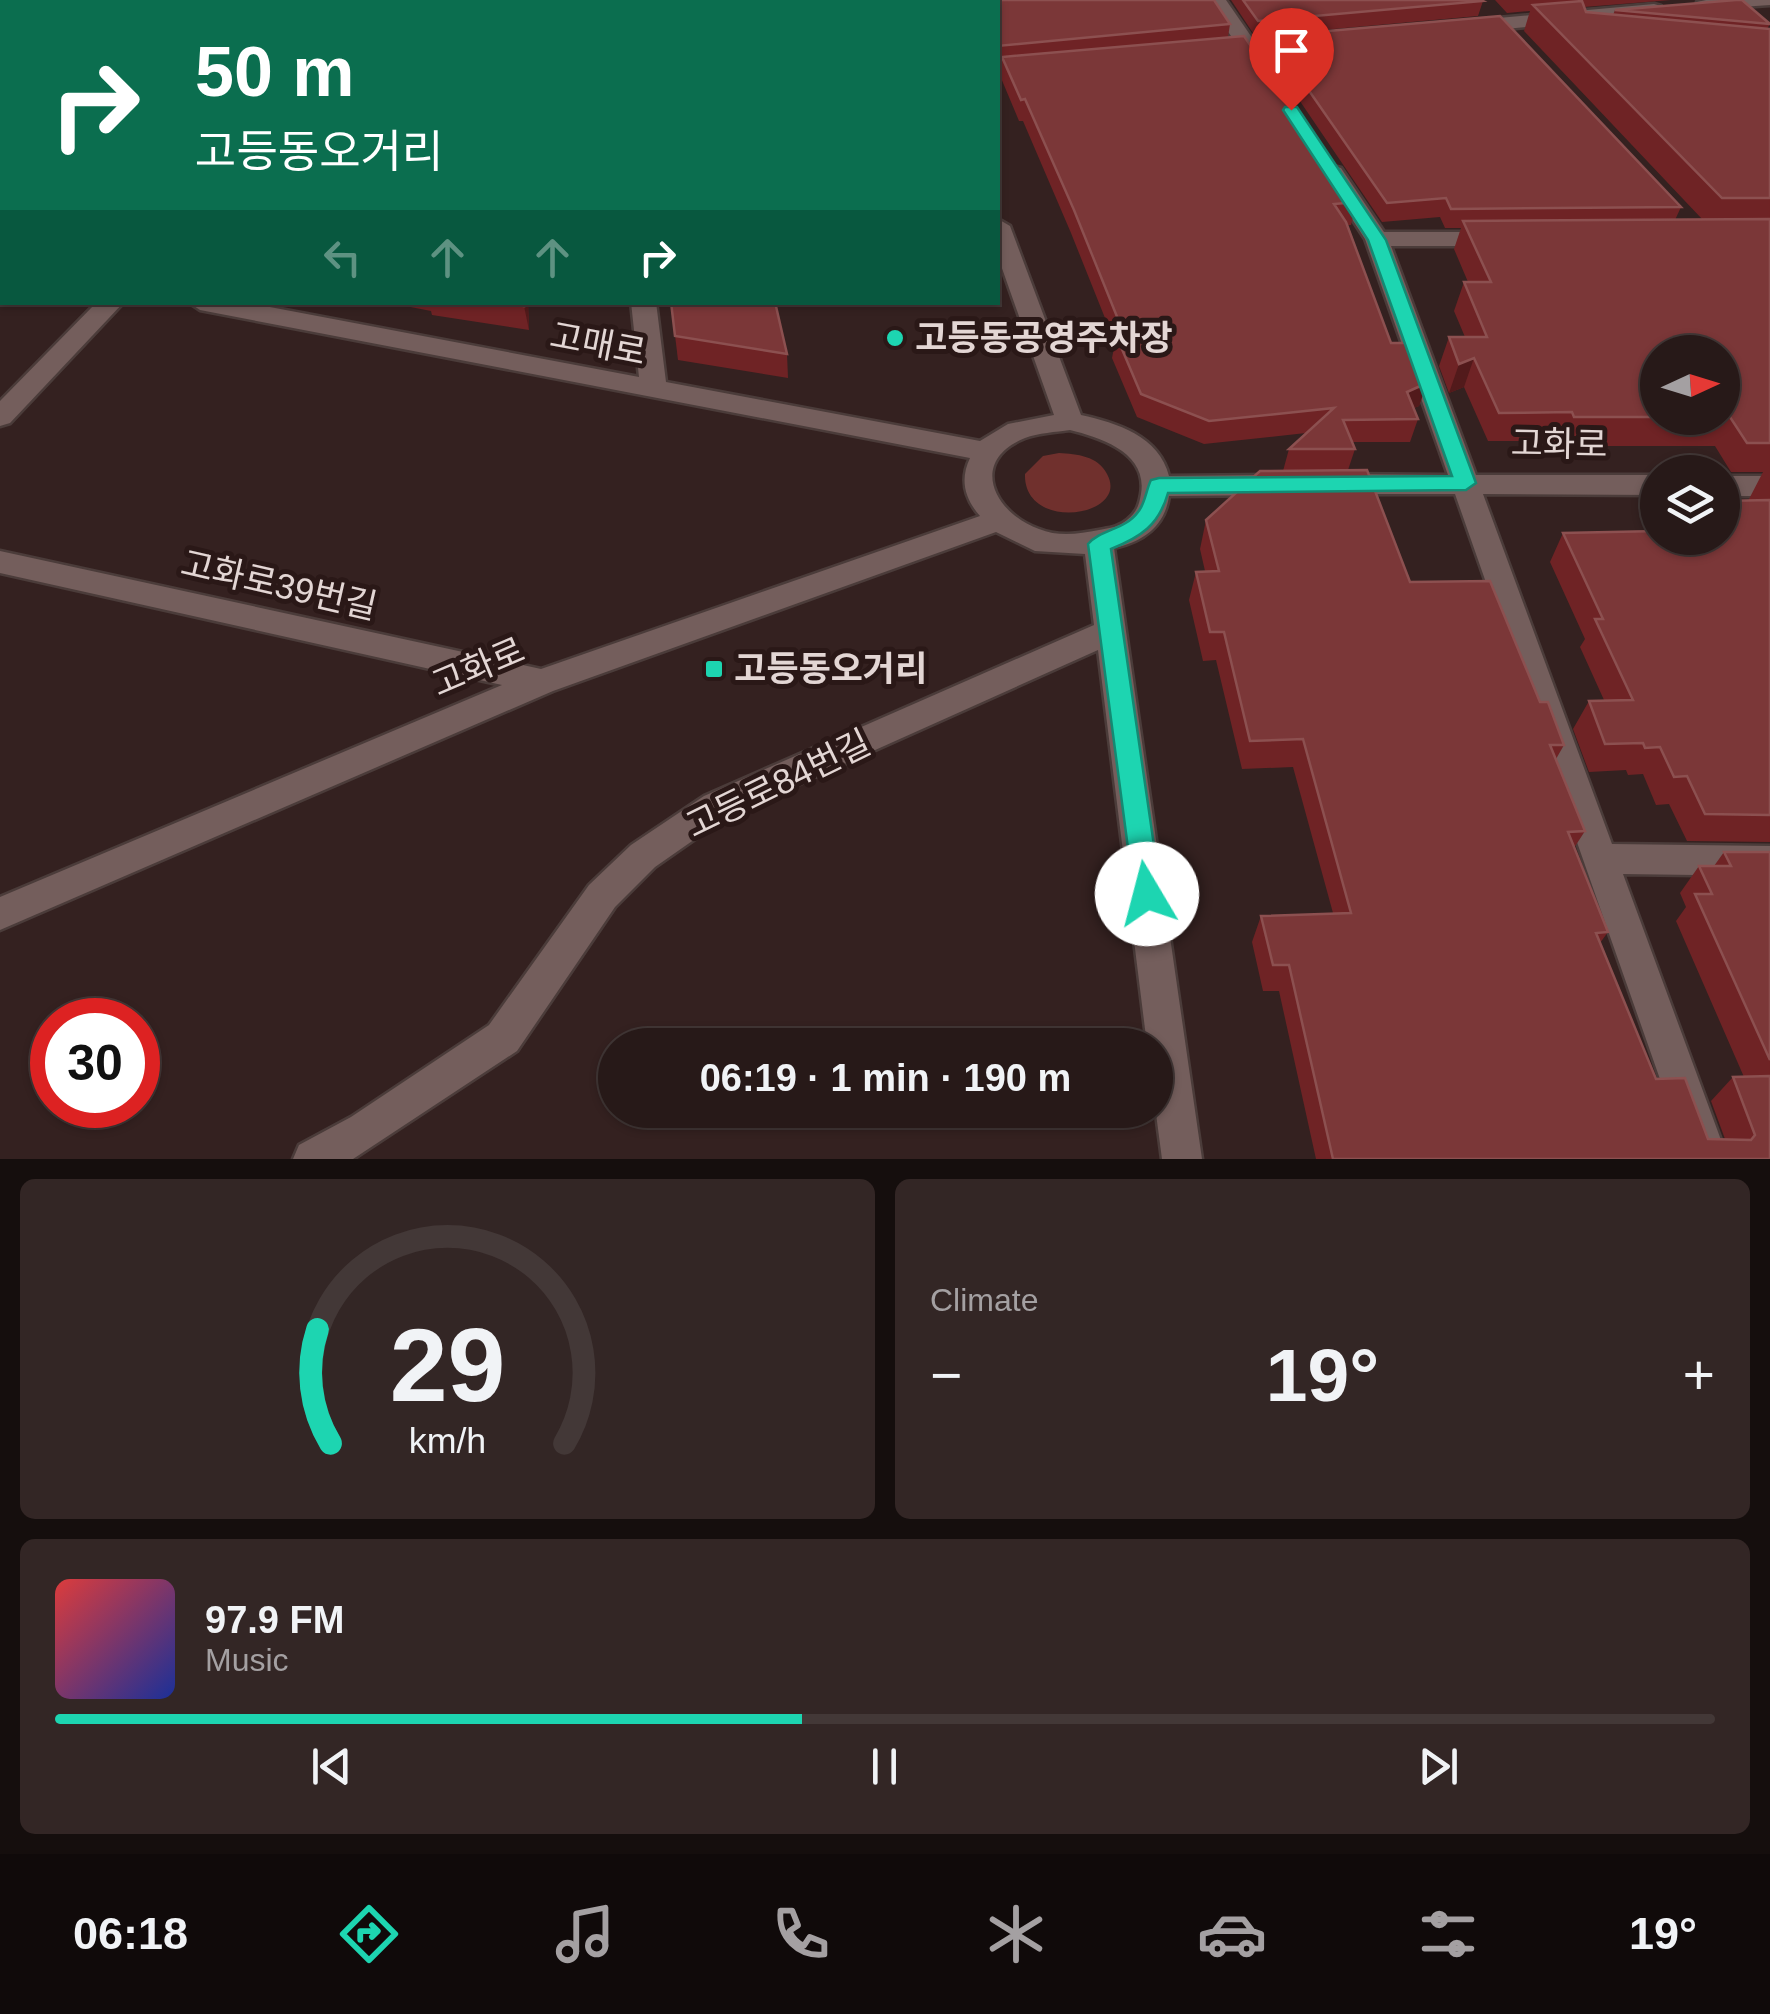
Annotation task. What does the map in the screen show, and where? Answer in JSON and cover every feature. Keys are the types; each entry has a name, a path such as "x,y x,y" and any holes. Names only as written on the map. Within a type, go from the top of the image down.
{"street":[{"path":"1216,0 1280,94"},
{"path":"1479,0 1508,31"},
{"path":"1508,31 1754,1 1770,20"},
{"path":"1443,29 1617,34"},
{"path":"1323,159 1377,240 1708,1159"},
{"path":"1000,231 1070,421"},
{"path":"1377,240 1530,238"},
{"path":"0,418 109,305"},
{"name":"고매로","path":"215,305 984,450"},
{"path":"644,305 654,390"},
{"path":"1070,421 1104,428 1132,443 1152,464 1159,486 1151,513 1131,532 1100,544 1062,546 1026,538 997,521 978,498 974,474 984,450 1006,433 1070,421"},
{"name":"고화로","path":"1159,486 1640,485"},
{"path":"1740,486 1770,486"},
{"name":"고화로","path":"0,914 542,682 997,521"},
{"path":"1100,544 1182,1159"},
{"name":"고화로39번길","path":"0,562 542,682"},
{"name":"고등로84번길","path":"313,1159 365,1131 504,1038 602,896 642,856 716,806 1113,630"},
{"path":"1603,859 1770,861"}],"shaded area":[{"path":"1059,453 1086,457 1103,468 1110,489 1104,500 1074,512 1040,505 1029,493 1025,474 1043,456"}],"building":[{"path":"1000,0 1214,0 1230,24 1000,46"},
{"path":"1243,0 1481,0 1483,1 1258,21"},
{"path":"1736,0 1742,0 1770,24 1615,10"},
{"path":"1582,1 1586,12 1770,29 1770,198 1722,198 1533,5"},
{"path":"1500,16 1681,207 1451,209 1446,198 1387,203 1271,36"},
{"path":"1244,36 1357,202 1334,204 1346,222 1391,343 1413,343 1427,383 1407,392 1418,419 1343,420 1355,449 1289,449 1334,408 1209,421 1141,394 1116,335 1124,334 1074,210 1002,57"},
{"path":"1770,219 1770,443 1747,443 1740,432 1740,335 1640,335 1640,417 1574,417 1572,412 1499,413 1474,358 1459,364 1449,337 1487,337 1464,282 1491,282 1463,221"},
{"path":"671,305 776,305 787,354 675,336"},
{"path":"1367,470 1410,582 1490,581 1540,702 1548,702 1564,745 1550,745 1585,831 1568,832 1608,932 1596,933 1656,1079 1685,1078 1708,1139 1751,1140 1755,1135 1733,1077 1770,1076 1770,1159 1333,1159 1289,965 1273,965 1261,916 1351,913 1303,739 1250,741 1224,632 1210,632 1196,572 1219,571 1206,520 1260,471"},
{"path":"1770,500 1770,815 1705,814 1687,776 1674,777 1660,747 1645,748 1643,743 1605,744 1589,701 1633,700 1595,619 1603,619 1563,533 1640,531 1640,555 1740,555 1740,501"},
{"path":"1724,852 1770,852 1770,1060 1695,894 1712,894 1699,866 1731,866"}],"place":[{"name":"고등동공영주차장","path":"895,338"},
{"name":"고등동오거리","path":"714,669"}],"route":[{"path":"1147,894 1100,544 1131,532 1151,513 1159,486 1466,483 1377,240 1291,110"}]}
